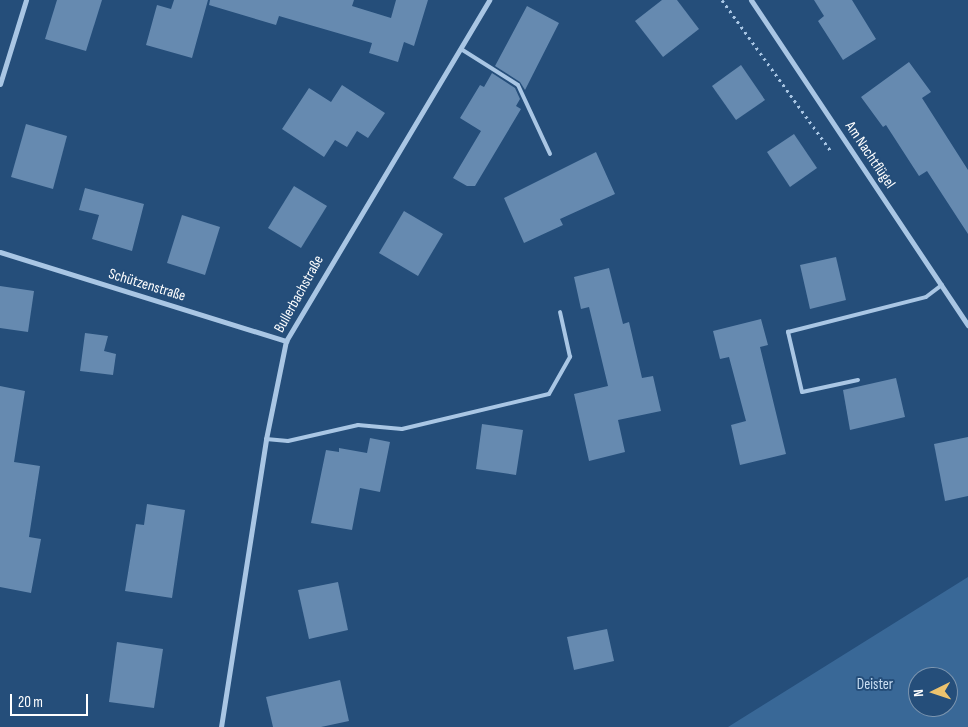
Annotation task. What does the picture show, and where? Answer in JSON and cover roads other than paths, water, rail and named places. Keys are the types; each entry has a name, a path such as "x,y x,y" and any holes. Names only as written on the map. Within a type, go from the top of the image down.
{"street":[{"path":"0,84 26,0"},
{"name":"Bullerbachstraße","path":"221,727 266,439 286,340 489,0"},
{"name":"Am Nachtflügel","path":"751,0 968,325"},
{"name":"Schützenstraße","path":"0,252 286,340"}],"lane":[{"path":"461,49 518,85 550,154"},
{"path":"858,380 802,392 788,332 926,297 942,286"},
{"path":"266,439 288,441 358,425 402,429 549,394 570,357 560,312"}],"park label":[{"name":"Deister","path":"875,685"}]}
